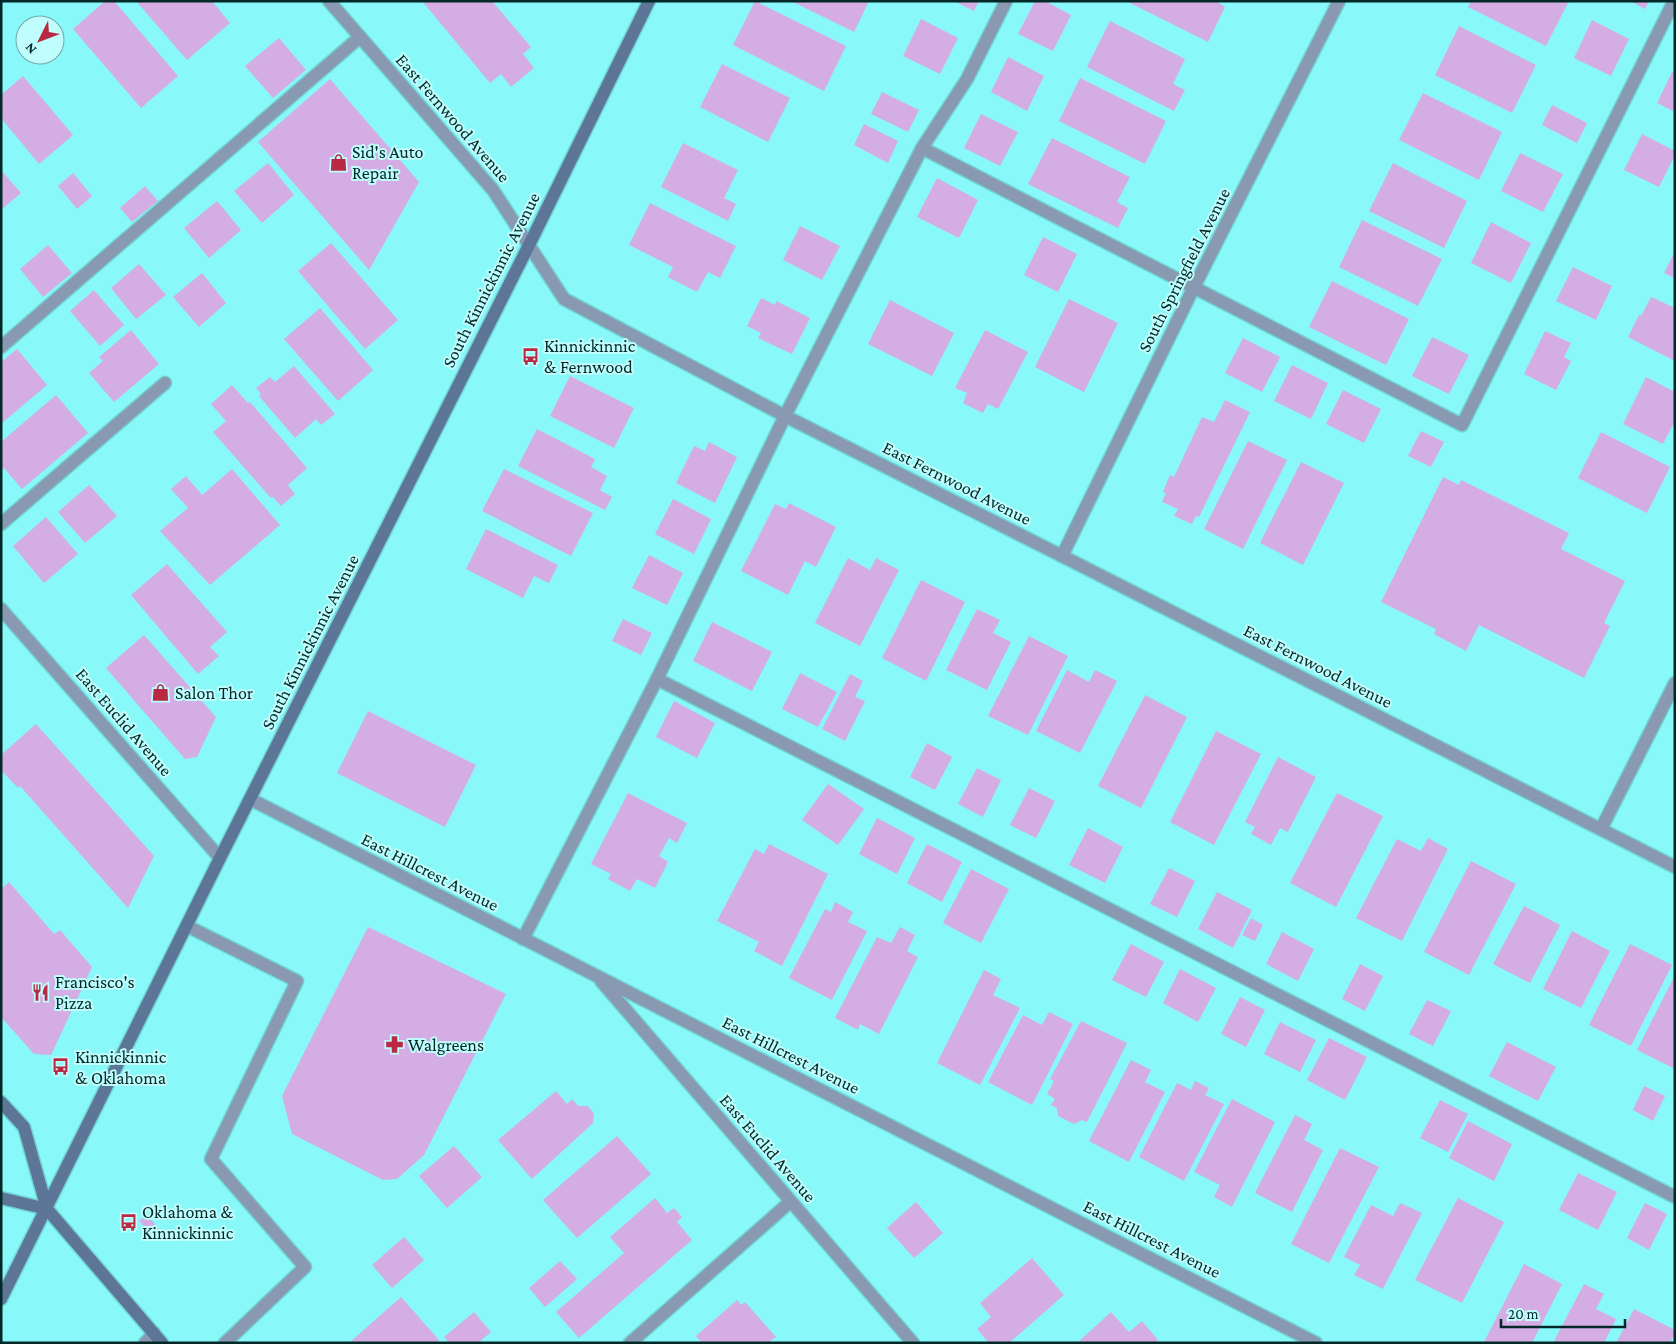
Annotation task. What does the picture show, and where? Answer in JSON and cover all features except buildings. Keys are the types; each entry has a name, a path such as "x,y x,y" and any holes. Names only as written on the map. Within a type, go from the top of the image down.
{"main road":[{"name":"South Kinnickinnic Avenue","path":"1,1299 649,1"},
{"path":"1,1102 24,1127 47,1209 162,1343"},
{"path":"1,1198 47,1209"}],"street":[{"name":"East Fernwood Avenue","path":"329,1 493,190 564,299 785,416 1675,867"},
{"path":"523,939 656,679 785,416 922,148 967,79 1006,1"},
{"name":"South Springfield Avenue","path":"1062,556 1193,289 1339,1"},
{"path":"922,148 1193,289 1462,425 1674,1"},
{"path":"1,346 360,37"},
{"path":"1,524 165,383"},
{"name":"East Euclid Avenue","path":"1,609 220,858"},
{"path":"656,679 1675,1197"},
{"path":"1600,829 1675,683"},
{"name":"East Hillcrest Avenue","path":"250,799 1304,1339 1316,1343"},
{"path":"187,926 297,981 211,1159 305,1267 225,1343"},
{"name":"East Euclid Avenue","path":"597,976 913,1343"},
{"path":"630,1343 790,1202"},
{"path":"145,1343 154,1333"}],"place":[{"name":"Sid's Auto Repair","path":"338,162"},
{"name":"Kinnickinnic & Fernwood","path":"530,356"},
{"name":"Salon Thor","path":"161,693"},
{"name":"Francisco's Pizza","path":"41,992"},
{"name":"Walgreens","path":"394,1045"},
{"name":"Kinnickinnic & Oklahoma","path":"61,1067"},
{"name":"Oklahoma & Kinnickinnic","path":"128,1222"}]}
